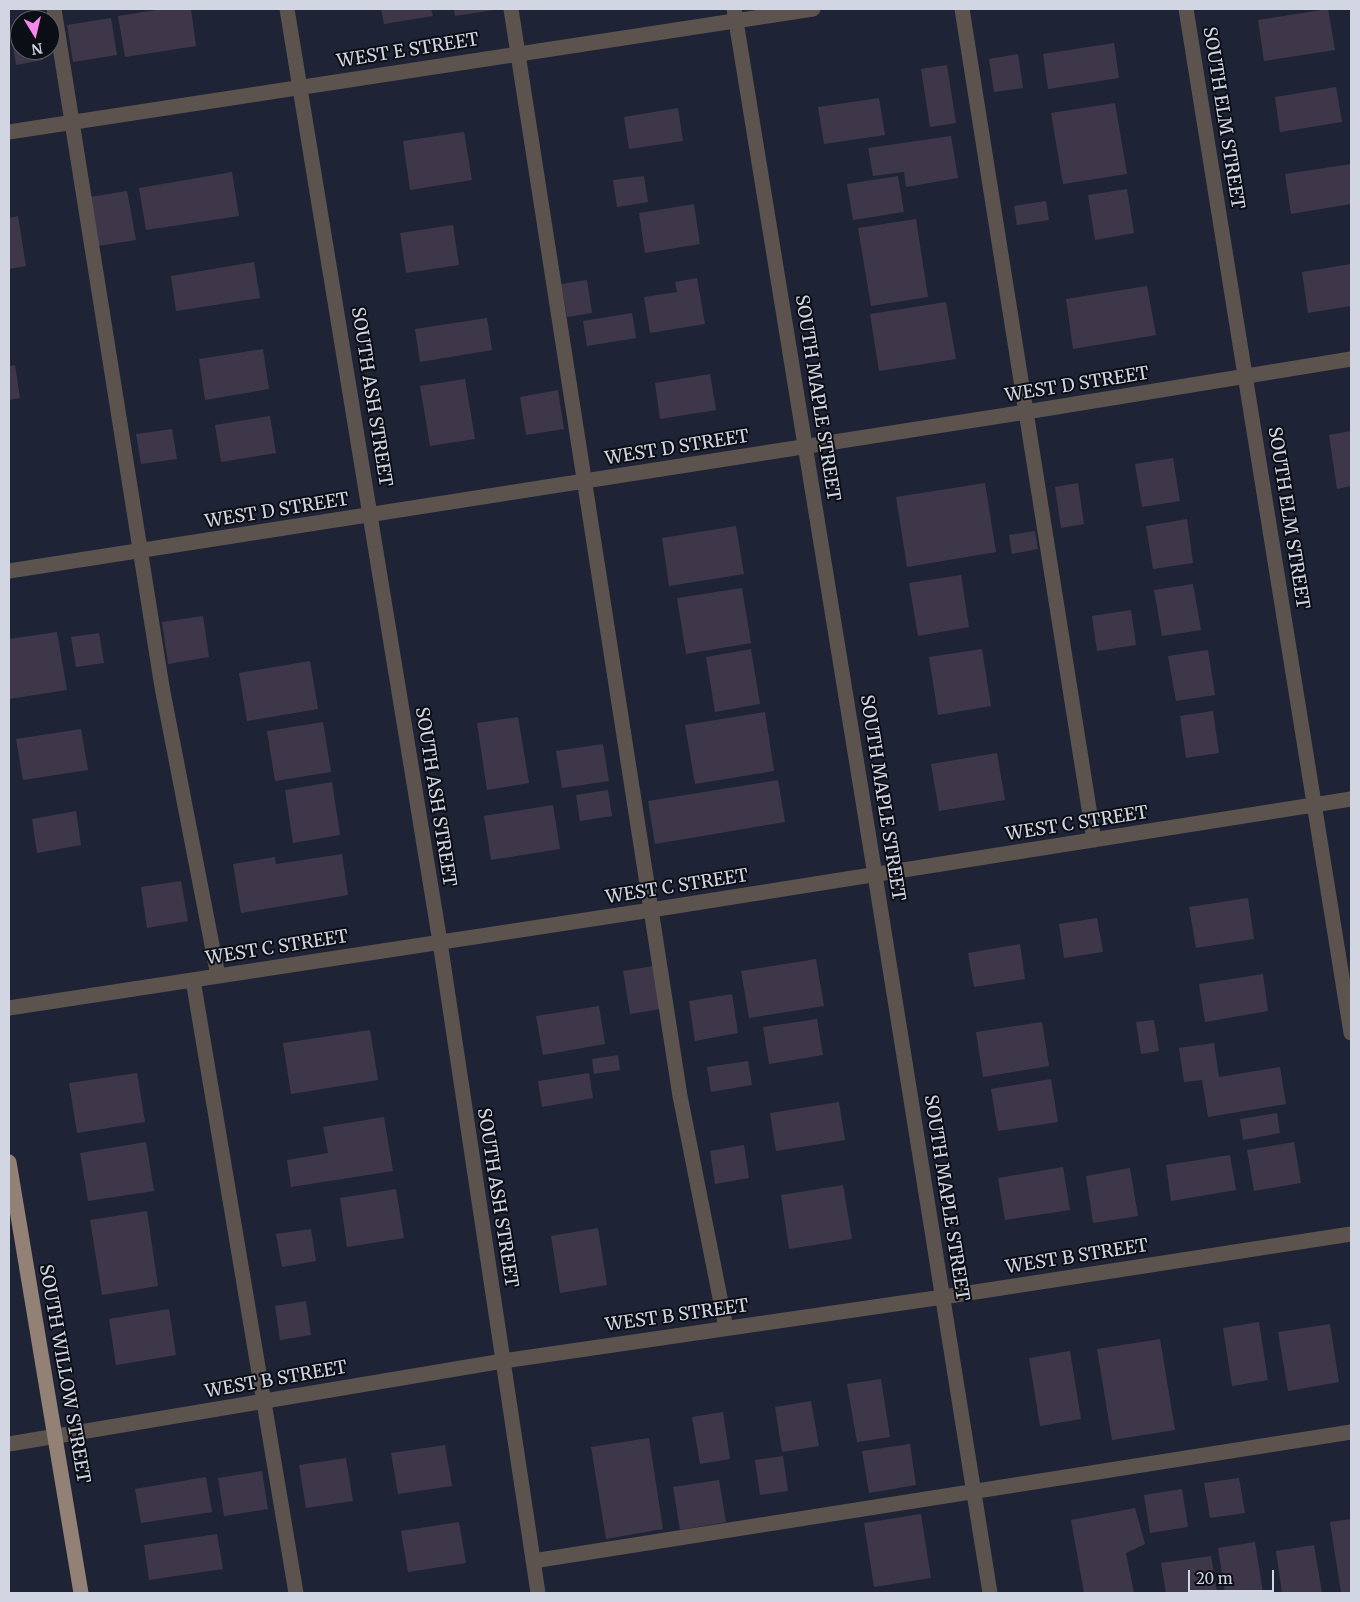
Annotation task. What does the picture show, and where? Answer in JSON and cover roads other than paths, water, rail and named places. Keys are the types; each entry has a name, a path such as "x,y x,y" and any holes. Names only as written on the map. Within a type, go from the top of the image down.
{"main road":[{"name":"SOUTH WILLOW STREET","path":"9,1162 81,1593"}],"street":[{"path":"54,9 162,687 218,976"},
{"name":"SOUTH ASH STREET","path":"287,9 440,942 538,1593"},
{"path":"511,9 680,1096 726,1328"},
{"name":"WEST E STREET","path":"9,132 518,54 735,15 813,9"},
{"path":"962,9 1094,840"},
{"name":"SOUTH ELM STREET","path":"1186,9 1351,1033"},
{"name":"SOUTH MAPLE STREET","path":"735,15 990,1593"},
{"name":"WEST D STREET","path":"9,571 1026,412 1351,359"},
{"name":"WEST C STREET","path":"9,1008 651,910 1351,799"},
{"path":"193,980 296,1593"},
{"name":"WEST B STREET","path":"9,1444 503,1361 943,1297 1351,1234"},
{"path":"533,1561 1351,1432"}]}
